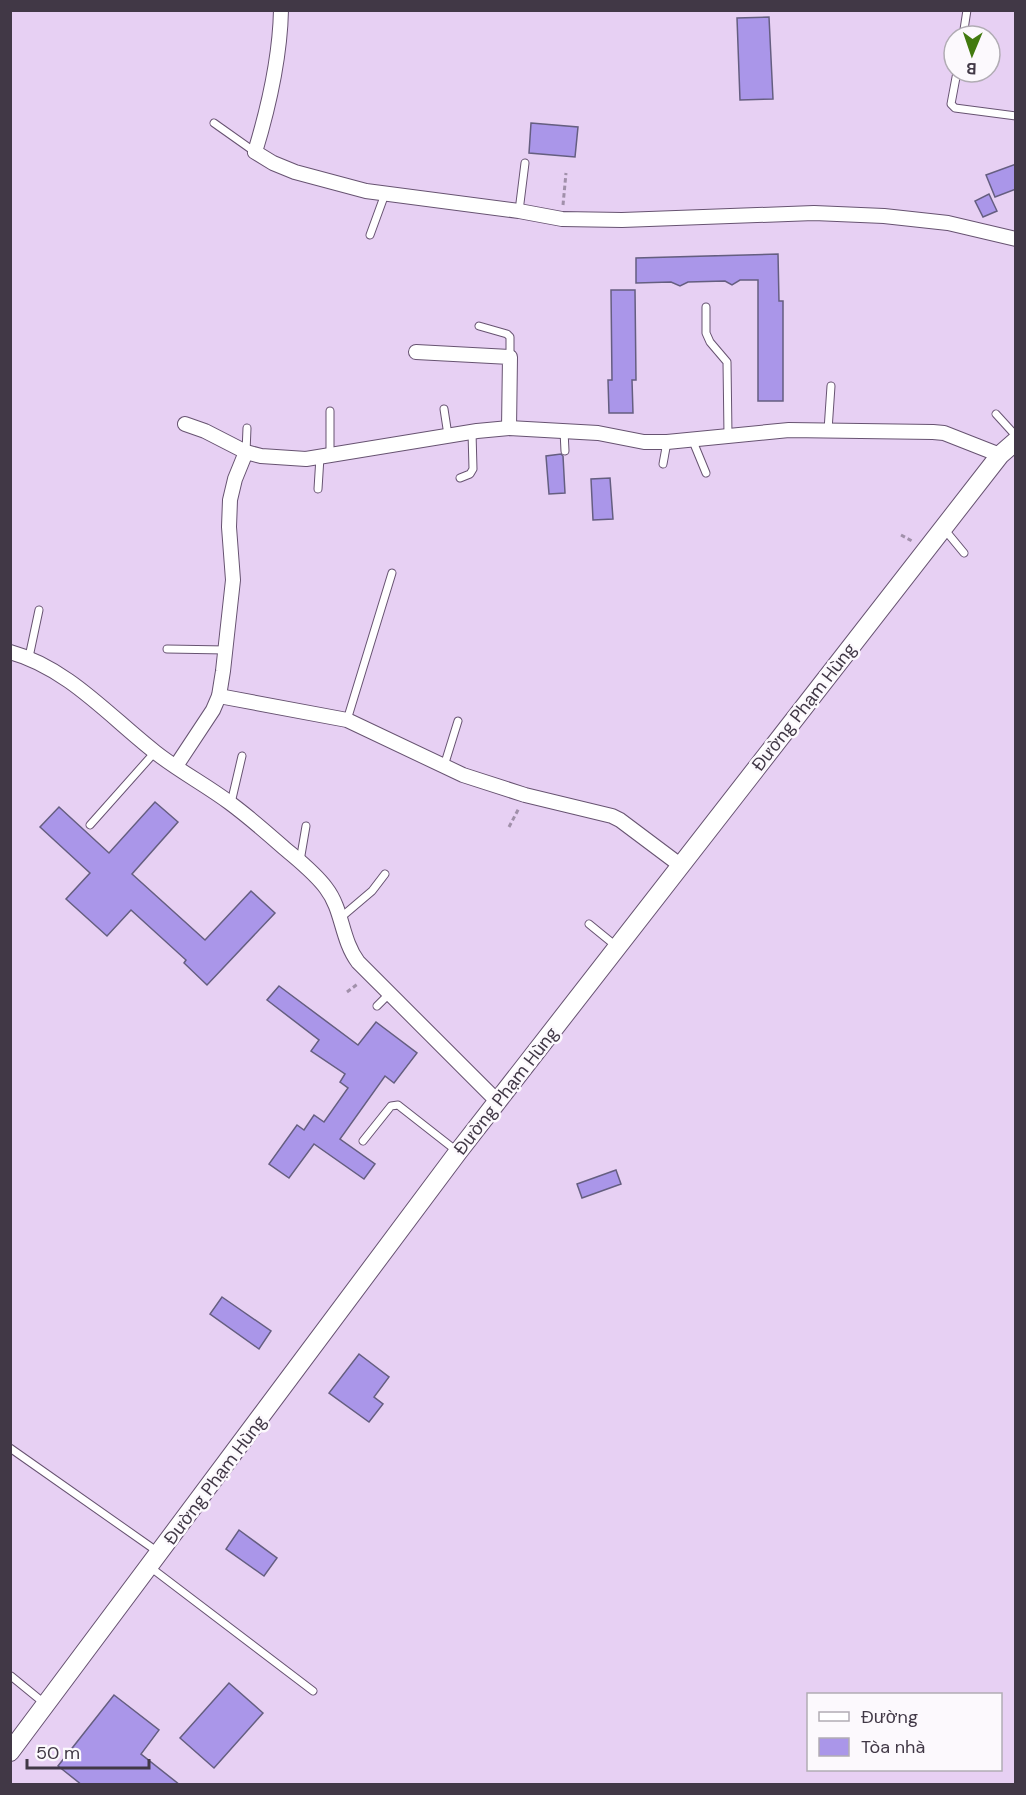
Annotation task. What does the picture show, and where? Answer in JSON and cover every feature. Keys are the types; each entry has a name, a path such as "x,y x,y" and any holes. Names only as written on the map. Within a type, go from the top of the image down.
{"main road":[{"name":"Đường Phạm Hùng","path":"10,1752 458,1152 1000,455 1016,441"}],"street":[{"path":"281,10 275,77 255,152 295,172 366,191 519,211 562,219 622,220 814,213 884,216 948,223 1016,239"},
{"path":"416,352 510,357 509,428"},
{"path":"185,424 205,430 246,452 261,456 306,459 448,435 509,428 598,434 667,442 789,430 944,433 1000,455"},
{"path":"176,766 213,710 219,696 233,579 230,500 246,452"},
{"path":"10,652 29,657 103,705 155,752 231,803 300,861 325,886 336,902 349,950 358,962 498,1102"},
{"path":"219,696 347,720 463,775 525,795 612,816 680,865"}],"lane":[{"path":"955,84 951,104 955,108 1016,116"},
{"path":"214,123 255,152"},
{"path":"519,211 525,163"},
{"path":"370,235 385,194"},
{"path":"706,307 708,338 727,362 728,435"},
{"path":"479,326 507,334 510,337 510,357"},
{"path":"828,430 831,386"},
{"path":"444,409 448,435"},
{"path":"318,489 325,456 330,411"},
{"path":"996,414 1016,435"},
{"path":"246,452 247,428"},
{"path":"564,431 565,452"},
{"path":"460,478 470,474 473,469 472,432"},
{"path":"692,438 706,473"},
{"path":"663,464 667,442"},
{"path":"943,528 964,553"},
{"path":"347,720 392,573"},
{"path":"29,657 39,610"},
{"path":"166,650 226,650"},
{"path":"444,766 458,721"},
{"path":"90,825 155,752"},
{"path":"231,803 242,756"},
{"path":"300,861 306,826"},
{"path":"339,919 372,891 385,874"},
{"path":"589,924 618,947"},
{"path":"377,1006 389,994"},
{"path":"363,1140 391,1106 398,1104 458,1152"},
{"path":"10,1448 155,1560 313,1691"},
{"path":"11,1676 46,1704"}],"path":[{"path":"562,219 566,173"},
{"path":"509,827 525,795"}],"building":[{"path":"769,17 773,99 740,100 737,18"},
{"path":"531,123 578,127 575,157 529,153"},
{"path":"1016,164 1016,189 995,197 986,175"},
{"path":"989,194 997,211 983,217 975,201"},
{"path":"778,254 779,301 783,301 783,401 758,401 758,280 740,280 732,285 725,281 688,282 680,286 671,282 636,283 636,258"},
{"path":"611,290 635,290 636,380 632,380 633,413 609,413 608,380 612,380"},
{"path":"561,454 565,493 549,494 546,456"},
{"path":"610,478 613,519 593,520 591,479"},
{"path":"155,802 178,822 132,874 205,940 251,891 275,913 207,985 184,963 186,960 131,910 107,936 66,899 90,873 40,827 59,807 109,853"},
{"path":"279,986 358,1045 376,1022 417,1053 394,1083 385,1076 340,1139 375,1164 364,1179 314,1144 289,1178 269,1164 297,1125 304,1130 314,1115 324,1122 348,1088 340,1082 345,1074 311,1051 319,1040 267,1000"},
{"path":"616,1170 621,1184 582,1198 577,1184"},
{"path":"222,1297 271,1331 259,1349 210,1314"},
{"path":"359,1354 389,1377 374,1397 383,1404 369,1422 329,1393"},
{"path":"239,1530 277,1558 264,1576 226,1549"},
{"path":"229,1683 263,1713 214,1768 180,1738"},
{"path":"114,1695 159,1730 141,1754 180,1785 82,1785 58,1766"}]}
